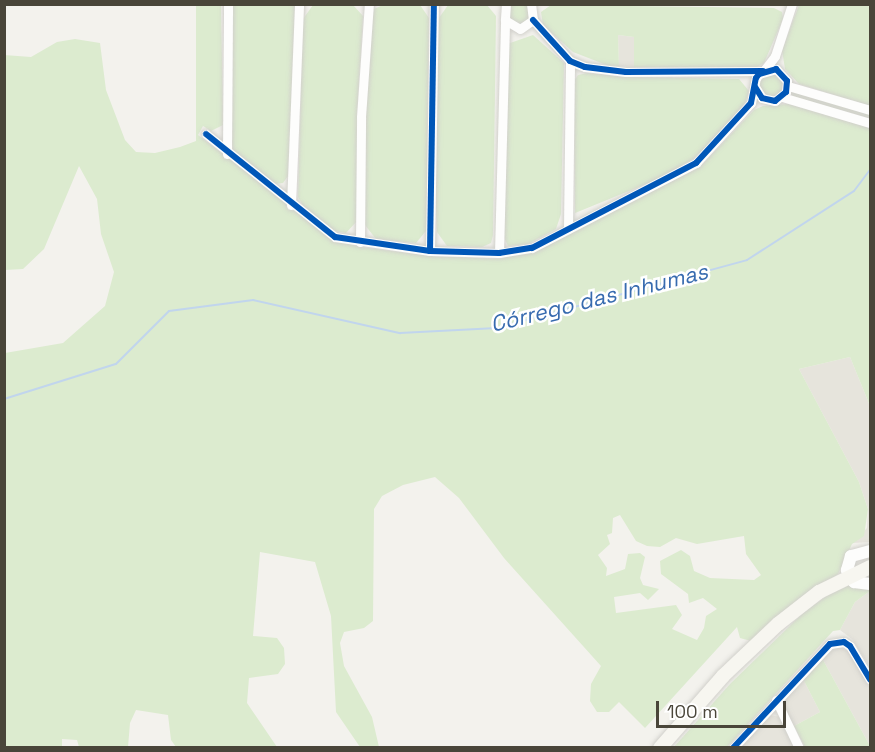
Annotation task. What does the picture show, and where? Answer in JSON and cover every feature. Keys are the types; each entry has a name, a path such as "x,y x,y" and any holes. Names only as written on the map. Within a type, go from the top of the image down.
{"main road":[{"path":"660,747 762,638 798,606 870,567"}],"street":[{"path":"227,154 228,4"},
{"path":"291,205 299,4"},
{"path":"360,242 361,117 369,4"},
{"path":"430,251 434,4"},
{"path":"206,134 227,154 335,237 430,251 499,253 531,248 696,164 751,104 755,85 775,56 792,4"},
{"path":"531,23 535,5"},
{"path":"499,253 502,41 508,23 502,6"},
{"path":"508,23 531,23 570,61 606,71 739,73 764,70 781,72"},
{"path":"775,56 788,86 870,110"},
{"path":"568,229 570,61"},
{"path":"739,73 755,85 768,101"},
{"path":"782,97 788,86"},
{"path":"751,104 782,97 870,123"},
{"path":"870,551 851,556 847,578 870,584"},
{"path":"733,747 830,644 844,642 870,679"},
{"path":"776,700 799,747"}],"shaded area":[{"path":"618,35 634,37 634,67 619,66"},
{"path":"850,357 870,406 870,542 852,543 867,528 868,509 859,482 799,369"},
{"path":"870,591 870,667 852,639 840,630 855,602"},
{"path":"837,646 848,651 870,688 870,746 822,658"},
{"path":"803,679 820,712 794,726 784,707 786,697"},
{"path":"769,715 780,717 795,748 740,748"}],"green space":[{"path":"527,4 530,17 523,25 509,21 510,6"},
{"path":"196,5 221,5 223,125 211,131 203,126 198,135 334,239 360,247 431,256 499,259 533,251 700,167 754,110 763,106 788,104 870,126 870,406 850,357 799,369 859,482 868,509 864,536 852,544 838,574 751,641 740,638 737,627 645,728 619,702 609,712 597,712 590,701 591,684 601,666 504,558 459,498 435,477 403,485 382,496 374,509 373,621 364,628 344,632 340,643 344,666 372,717 379,747 360,747 336,712 331,616 315,562 260,552 253,636 277,638 284,648 285,664 278,674 249,678 247,703 277,747 176,747 171,740 168,715 136,710 130,723 128,747 79,747 77,740 62,739 62,747 5,747 5,353 63,343 105,306 114,272 101,234 97,199 79,166 44,249 23,269 5,270 4,55 31,57 57,42 75,39 100,43 106,90 125,140 136,152 155,153 196,141","holes":["620,515 636,541 647,546 660,547 676,538 697,544 744,536 746,554 761,575 754,580 710,578 694,571 690,556 681,550 660,561 661,574 688,594 689,603 703,598 717,609 706,616 704,628 697,640 672,629 682,615 676,605 616,613 614,597 640,593 648,600 659,589 643,585 640,578 645,557 640,553 628,554 625,569 606,576 607,568 598,555 610,544 607,535 612,533 613,518"]},
{"path":"233,5 295,5 288,176 283,183 274,184 234,153 232,146"},
{"path":"313,5 353,5 363,16 357,115 357,221 346,233 335,231 306,211 298,197 303,19"},
{"path":"383,5 420,5 429,18 426,231 416,243 376,239 365,225 365,119 372,19 374,9"},
{"path":"448,5 487,5 496,16 493,235 491,243 482,247 447,246 437,232 434,159 439,18"},
{"path":"551,5 774,8 782,12 783,19 764,63 755,68 634,67 634,37 618,35 619,66 609,66 573,52 543,25 541,12"},
{"path":"799,5 870,5 870,106 799,84 785,69 782,50"},
{"path":"533,35 564,63 561,214 556,229 528,244 508,246 504,237 507,44"},
{"path":"587,73 625,77 739,79 749,91 745,103 724,131 693,159 656,180 575,213 574,81 578,75"},
{"path":"771,73 779,77 783,85 779,93 771,97 763,93 759,85 763,77"},
{"path":"792,92 870,113 870,118 792,97"},
{"path":"842,585 870,586 870,591 855,602 840,630 833,631 727,747 673,748 730,684 803,613"},
{"path":"822,658 870,747 805,747 794,726 820,712 803,679"}],"waterway":[{"name":"Córrego das Inhumas","path":"4,399 116,364 169,311 253,300 400,333 497,328 747,260 854,191 870,170"}],"cycle path":[{"path":"430,251 434,4"},
{"path":"533,20 570,61 585,67 626,72 763,71"},
{"path":"206,134 335,237 430,251 499,253 532,248 696,163 751,103 756,78 759,74 776,69 787,81 786,92 775,101 762,98 755,87"},
{"path":"733,748 830,644 844,642 850,646 870,679"}]}
